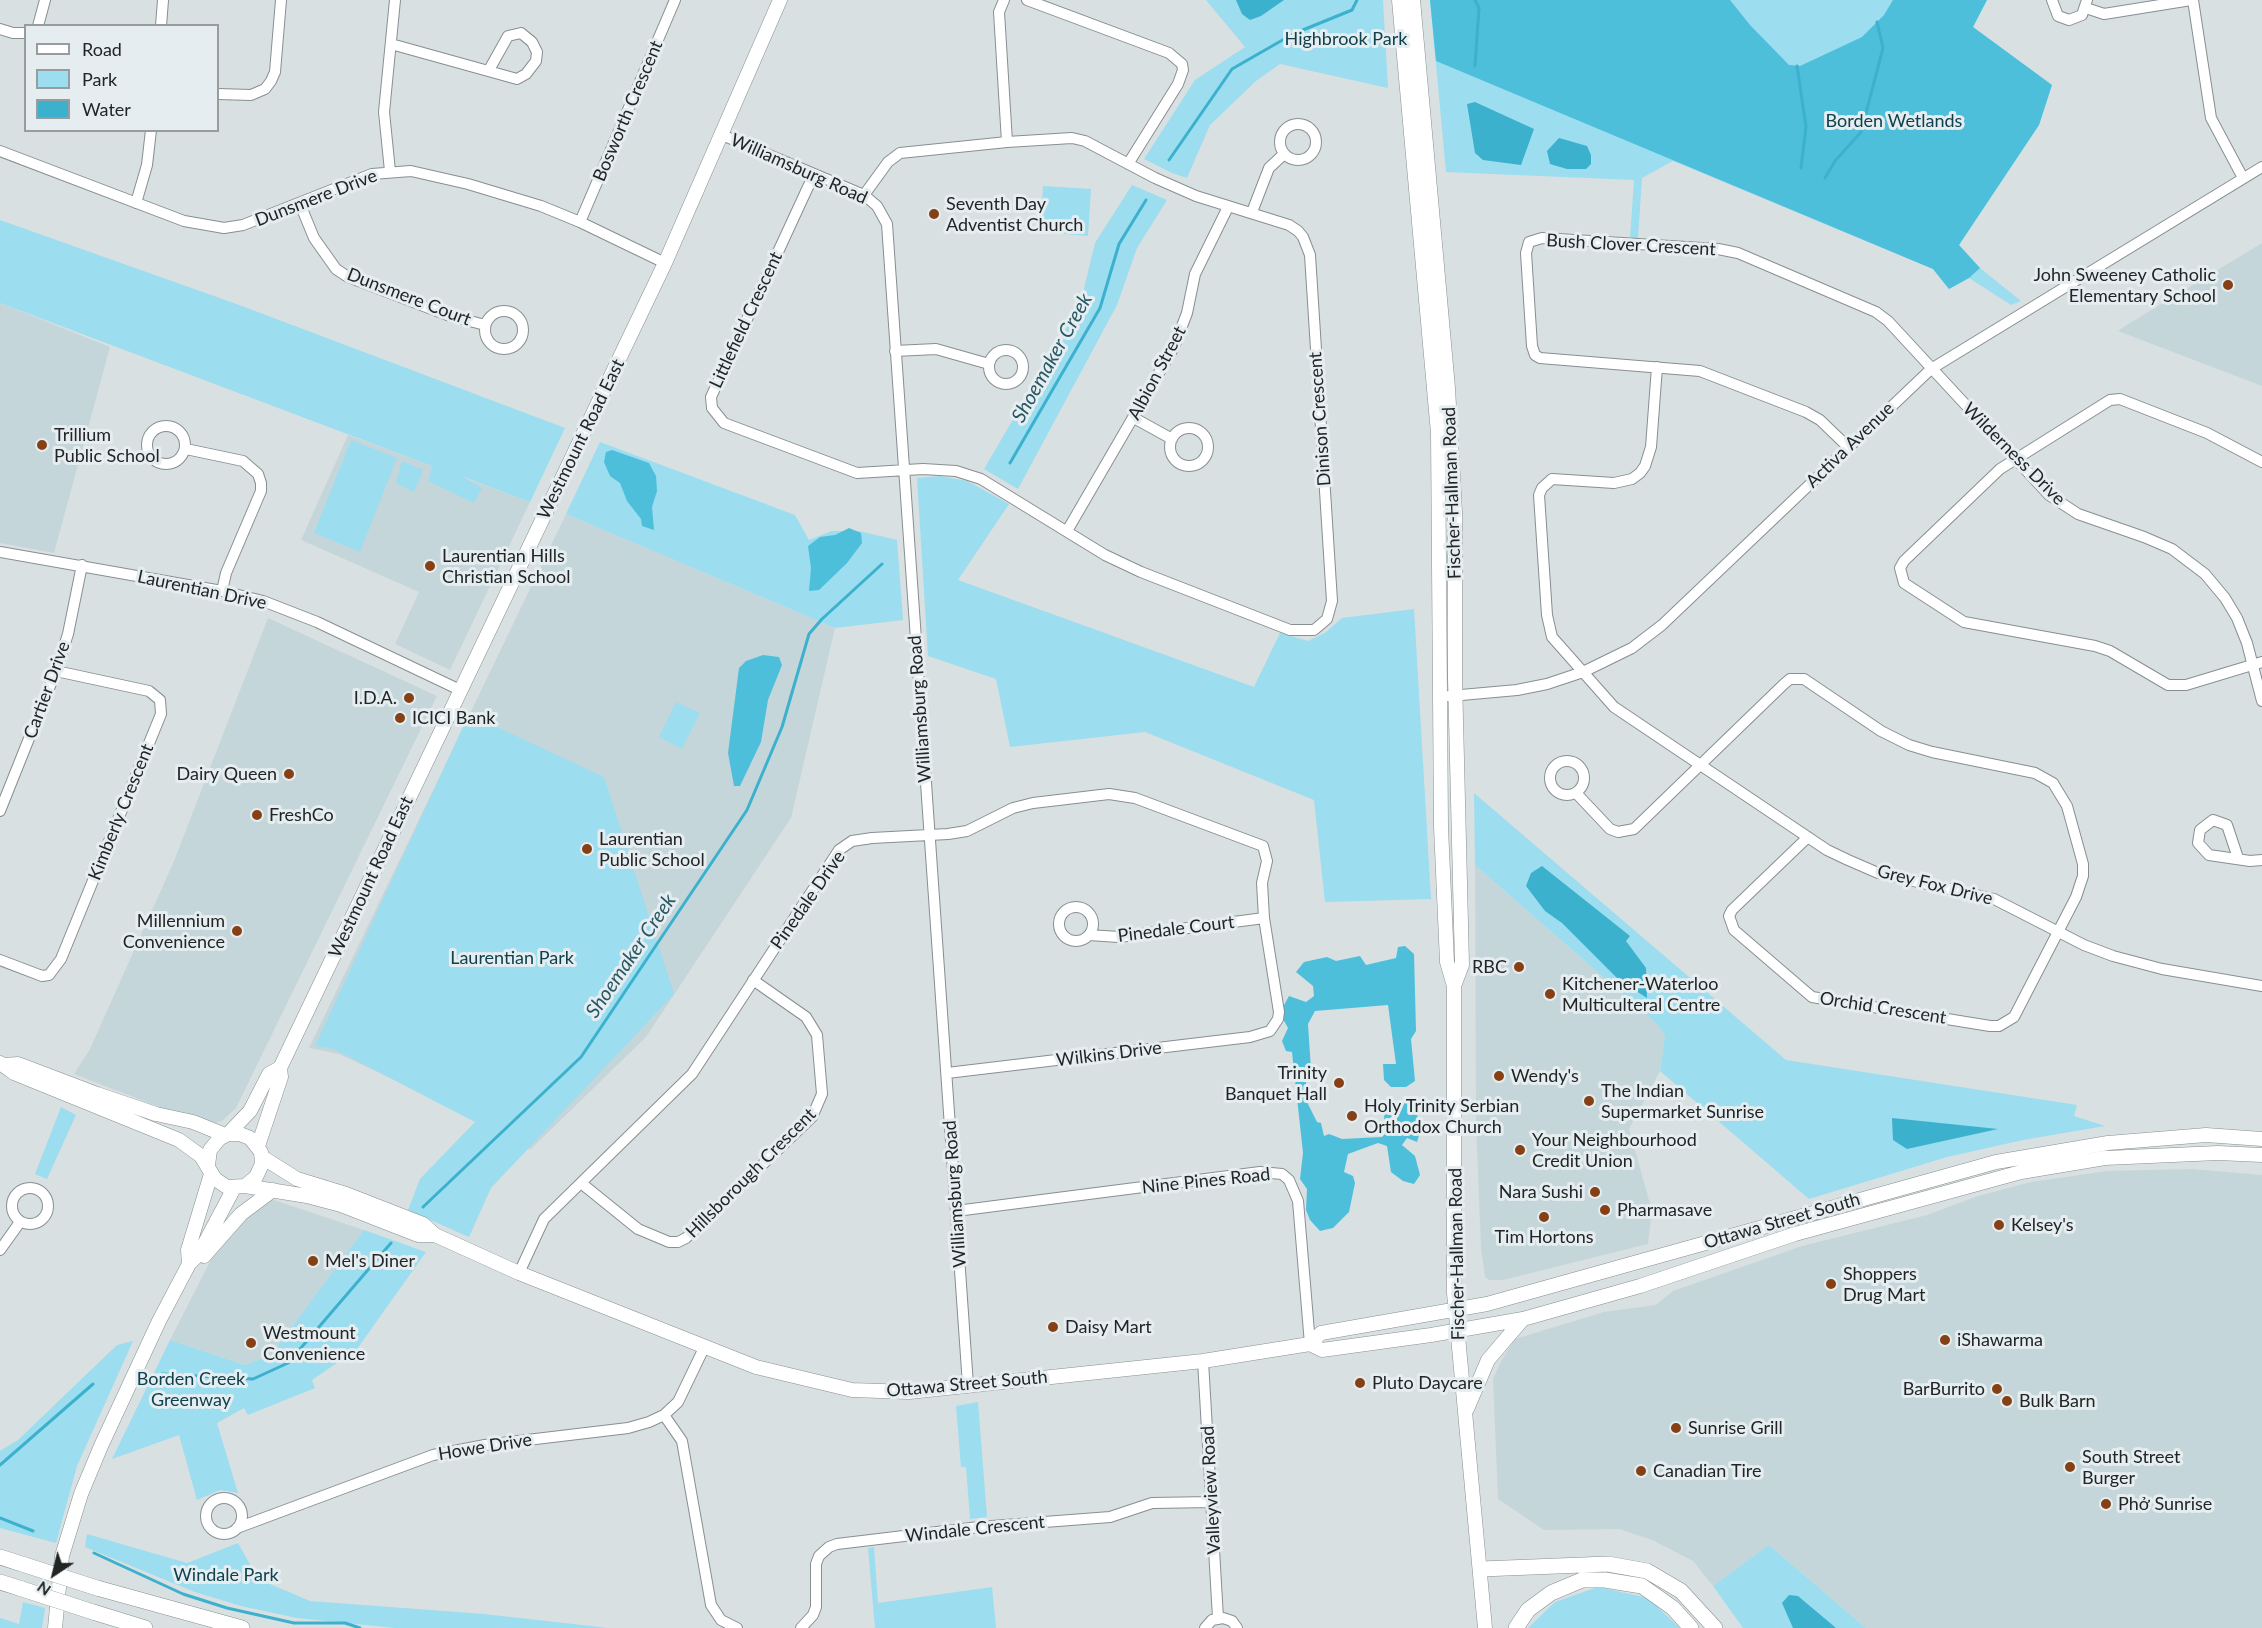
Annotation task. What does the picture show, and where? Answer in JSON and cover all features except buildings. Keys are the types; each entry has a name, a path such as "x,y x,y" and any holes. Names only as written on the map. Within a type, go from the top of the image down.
{"highway":[{"path":"0,1557 97,1588 242,1628"},
{"path":"1480,1563 1608,1564 1647,1571 1681,1591 1715,1628"},
{"path":"1516,1628 1528,1610 1551,1593 1582,1580 1605,1580 1642,1586 1673,1608 1691,1628"},
{"path":"0,1582 145,1628"}],"main road":[{"name":"Westmount Road East","path":"280,1068 665,263 780,0"},
{"name":"Fischer-Hallman Road","path":"1399,0 1438,433 1441,553 1439,697 1441,827 1447,962 1454,986 1456,1308 1485,1628"},
{"name":"Fischer-Hallman Road","path":"1413,0 1448,388 1455,513 1456,696 1462,965 1454,986"},
{"path":"3,1064 18,1064 97,1094 156,1114 192,1122 227,1135 240,1134 250,1138 275,1157 297,1179"},
{"path":"3,1064 14,1073 179,1140 201,1156 220,1184 273,1190 341,1205 418,1235 435,1235"},
{"path":"55,1628 62,1556 81,1494 112,1420 186,1270 200,1254 240,1187 256,1178 261,1146 281,1077 280,1068 269,1074 250,1111 227,1135 213,1144 186,1270"},
{"name":"Ottawa Street South","path":"1310,1344 1321,1333 1487,1304 1635,1264 1866,1196 1996,1162 2108,1143 2206,1135 2262,1139"},
{"path":"261,1146 297,1179 346,1194 423,1224 435,1235"},
{"name":"Ottawa Street South","path":"435,1235 519,1274 704,1348 789,1377 852,1390 909,1392 1203,1361 1310,1344 1322,1350 1523,1319 1640,1286 1795,1234 2021,1172 2105,1158 2218,1153 2262,1155"},
{"path":"186,1270 198,1264 241,1214 273,1190"},
{"path":"1467,1411 1488,1360 1523,1319"}],"street":[{"path":"39,24 45,0"},
{"path":"161,24 163,0"},
{"path":"219,94 251,95 266,89 275,72 280,0"},
{"path":"390,171 384,112 395,0"},
{"name":"Bosworth Crescent","path":"580,222 675,0"},
{"path":"1004,0 999,12 1007,142"},
{"path":"1027,0 1169,53 1182,64 1183,70 1178,84 1128,164"},
{"path":"2052,0 2054,10 2063,19 2077,18 2086,4 2104,14 2192,0 2211,118 2243,178"},
{"path":"0,29 13,33 24,33"},
{"path":"391,44 489,70 503,78 517,79 526,74 536,61 537,52 532,42 521,33 508,36 489,70"},
{"path":"136,203 147,165 150,132"},
{"name":"Williamsburg Road","path":"722,135 864,195 880,210 887,224 968,1386"},
{"name":"Dinison Crescent","path":"864,195 888,162 900,153 1072,138 1085,141 1197,196 1228,207 1252,212 1289,225 1298,231 1310,255 1332,601 1327,619 1314,630 1305,632 1290,630 1141,572 1105,555 981,479 956,471 904,470"},
{"name":"Dunsmere Drive","path":"0,151 184,221 224,228 243,225 372,174 411,171 468,184 541,206 665,263"},
{"path":"1252,212 1269,168 1284,154"},
{"name":"Activa Avenue","path":"1439,697 1517,690 1583,672 1632,648 1662,625 1931,369 2262,167"},
{"name":"Littlefield Crescent","path":"814,174 711,397 712,408 724,423 733,428 857,473 904,470"},
{"name":"Dunsmere Court","path":"300,204 314,238 336,269 358,281 447,315 485,325"},
{"name":"Albion Street","path":"1067,531 1134,418 1181,331 1195,274 1228,207"},
{"name":"Bush Clover Crescent","path":"1848,447 1820,420 1806,412 1700,371 1546,359 1535,355 1532,346 1526,253 1529,242 1542,238 1718,249 1738,253 1876,312 1931,369"},
{"path":"895,351 936,349 989,364"},
{"name":"Grey Fox Drive","path":"1656,367 1651,447 1645,466 1640,473 1632,479 1614,483 1552,479 1542,488 1539,495 1547,615 1552,637 1614,707 1827,850 1878,873 1994,899 2058,932 2113,956 2162,969 2262,986"},
{"name":"Wilderness Drive","path":"1931,369 2049,495 2067,509 2154,541 2180,554 2199,568 2226,598 2258,663 2262,700"},
{"path":"2258,663 2186,685 2168,685 2110,651 2095,646 1964,622 1904,583 1900,568 1904,561 2015,458 2115,399 2207,433 2262,462"},
{"path":"1134,418 1172,439"},
{"path":"186,449 243,461 258,474 261,483 261,491 226,573 222,591"},
{"name":"Laurentian Drive","path":"0,552 222,591 263,601 317,622 460,690"},
{"name":"Cartier Drive","path":"0,811 56,671 68,634 82,565"},
{"name":"Kimberly Crescent","path":"0,960 42,976 54,970 62,959 161,714 160,700 148,691 56,671"},
{"path":"1576,793 1596,817 1610,829 1626,832 1634,829 1784,684 1797,678 1804,679 1881,730 1909,745 1932,752 2034,773 2054,783 2062,795 2083,864 2081,885 2058,932"},
{"name":"Pinedale Drive","path":"519,1274 544,1219 692,1074 839,850 852,841 967,831 1013,808 1034,803 1109,794 1135,798 1263,846 1267,861 1262,883 1264,918 1279,1012 1278,1019 1270,1031"},
{"name":"Orchid Crescent","path":"1808,837 1737,903 1730,916 1734,930 1812,997 1999,1026 2014,1017 2058,932"},
{"path":"2238,858 2262,860"},
{"name":"Pinedale Court","path":"1089,935 1119,937 1264,918"},
{"name":"Hillsborough Crescent","path":"581,1183 638,1229 669,1242 678,1242 686,1238 812,1117 822,1094 817,1035 806,1017 753,980"},
{"name":"Wilkins Drive","path":"946,1073 1250,1037 1270,1031"},
{"name":"Nine Pines Road","path":"956,1210 1260,1172 1282,1174 1289,1180 1298,1201 1310,1344"},
{"path":"0,1250 20,1222"},
{"path":"704,1348 678,1402 664,1415 682,1441 711,1605 721,1620 737,1628"},
{"name":"Valleyview Road","path":"1203,1361 1218,1618"},
{"name":"Howe Drive","path":"237,1528 433,1455 485,1445 628,1428 664,1415"},
{"name":"Windale Crescent","path":"801,1628 813,1615 816,1607 816,1564 819,1556 829,1547 837,1544 979,1527 1110,1517 1152,1503 1212,1502"},
{"path":"1204,1628 1218,1618 1227,1619 1237,1628"}],"shaded area":[{"name":"John Sweeney Catholic Elementary School","path":"2262,243 2262,386 2118,331 2125,326"},
{"name":"Trillium Public School","path":"0,303 110,347 54,553 0,543"},
{"name":"Laurentian Hills Christian School","path":"348,435 530,502 450,670 395,644 419,592 301,540"},
{"name":"Laurentian Public School","path":"566,514 835,628 791,818 646,1037 530,1150 457,1109 339,1054 309,1048"},
{"path":"268,618 437,696 236,1108 223,1120 208,1126 74,1074 90,1049 174,861"},
{"path":"1475,865 1657,1024 1665,1036 1660,1071 1629,1129 1652,1211 1648,1244 1503,1280 1489,1280 1485,1277 1481,1248 1476,1122"},
{"path":"2191,1169 2262,1175 2262,1628 1866,1628 1769,1545 1713,1586 1693,1561 1652,1540 1619,1529 1544,1530 1498,1499 1493,1379 1515,1339 1604,1312 1656,1305 1673,1291 1802,1246 1927,1215 1978,1196 2031,1182 2107,1171"},
{"path":"259,1195 364,1230 271,1355 245,1365 170,1340 230,1222"}],"green space":[{"name":"Highbrook Park","path":"1206,0 1383,0 1388,88 1280,64 1256,81 1210,125 1187,178 1172,173 1144,159 1195,80 1245,47"},
{"name":"Borden Wetlands","path":"1430,0 1987,0 1973,27 2052,85 2039,125 1959,245 1980,268 2021,301 2011,305 1969,278 1949,289 1933,269 1673,161 1642,178 1638,238 1630,238 1634,180 1446,172"},
{"name":"Borden Wetlands","path":"1430,0 1730,0 1750,25 1789,65 1800,66 1862,37 1884,15 1893,0 1987,0 1973,27 2052,85 2039,125 1959,245 1980,268 1969,278 1949,289 1933,269 1436,61"},
{"path":"1132,185 1167,200 1137,248 1117,305 1018,489 984,469 1080,305 1095,243"},
{"path":"1043,186 1091,189 1088,236 1040,232"},
{"path":"0,220 242,306 565,428 530,502 461,476 482,488 474,503 428,481 432,466 0,303"},
{"path":"351,440 397,458 360,552 314,533"},
{"path":"600,442 795,515 809,540 832,531 859,531 897,540 903,620 835,628 566,514"},
{"path":"612,450 649,463 656,476 657,491 652,507 654,530 642,526 641,519 627,501 620,483 610,476 604,462 606,452"},
{"path":"402,461 423,470 414,492 396,483"},
{"path":"940,476 967,481 1009,504 958,580 1254,687 1280,633 1308,641 1325,633 1342,618 1414,609 1431,899 1325,902 1314,800 1145,732 1010,747 996,679 928,656 917,478"},
{"path":"849,528 861,533 862,543 847,563 819,590 809,591 811,568 808,546 820,537 835,535"},
{"path":"763,655 779,657 782,665 768,700 761,742 740,786 734,786 728,753 739,668 746,661"},
{"path":"676,702 700,713 682,749 659,737"},
{"name":"Laurentian Park","path":"469,714 604,777 674,994 491,1188 469,1237 408,1210 420,1179 475,1122 334,1049 315,1046"},
{"path":"1474,793 1786,1060 2077,1105 2074,1116 2105,1126 2023,1140 1947,1157 1809,1199 1660,1071 1665,1036 1657,1024 1475,865"},
{"path":"1405,946 1414,954 1416,1031 1411,1039 1415,1081 1406,1087 1391,1087 1384,1080 1383,1064 1396,1064 1388,1005 1315,1011 1308,1024 1311,1070 1306,1075 1306,1100 1317,1122 1321,1123 1324,1136 1329,1134 1342,1139 1382,1137 1389,1129 1384,1118 1386,1104 1415,1102 1420,1132 1417,1142 1407,1138 1402,1145 1415,1156 1420,1175 1414,1184 1403,1181 1391,1172 1387,1146 1378,1143 1348,1154 1344,1172 1353,1176 1355,1183 1349,1212 1333,1228 1320,1231 1310,1220 1306,1210 1307,1189 1300,1179 1303,1153 1292,1052 1286,1051 1282,1041 1288,1028 1283,1019 1283,1007 1289,996 1306,1002 1314,996 1313,986 1296,972 1304,962 1327,957 1336,961 1360,956 1366,965 1396,958 1398,947"},
{"path":"61,1107 76,1115 47,1179 35,1174"},
{"name":"Borden Creek Greenway","path":"364,1230 426,1252 357,1349 312,1380 315,1388 248,1415 244,1408 217,1423 238,1493 220,1490 197,1500 179,1435 112,1459 170,1340 245,1365 271,1355"},
{"name":"Borden Creek Greenway","path":"133,1341 77,1466 56,1543 0,1528 0,1451 18,1440 117,1345"},
{"path":"978,1402 987,1517 970,1519 966,1467 961,1467 956,1406"},
{"name":"Windale Park","path":"87,1534 187,1563 238,1543 258,1579 310,1601 484,1614 608,1628 395,1628 297,1618 241,1606 195,1592 85,1547"},
{"path":"1769,1545 1866,1628 1743,1628 1713,1586"},
{"path":"874,1547 878,1603 992,1587 996,1628 875,1628 868,1548"},
{"path":"1598,1587 1648,1598 1680,1628 1528,1628 1555,1602"},
{"path":"23,1602 45,1608 42,1628 0,1628 0,1618 19,1624"}],"water":[{"path":"1236,0 1284,0 1261,16 1250,20 1242,14"},
{"path":"1475,102 1534,129 1521,165 1483,160 1475,153 1467,104"},
{"path":"1559,138 1587,146 1591,155 1591,164 1586,169 1567,169 1550,164 1547,151"},
{"path":"1542,866 1630,936 1626,941 1646,968 1647,998 1633,989 1629,990 1562,923 1545,911 1526,886 1531,873"},
{"path":"1892,1118 1998,1129 1907,1149 1893,1140"},
{"path":"1789,1595 1798,1596 1836,1628 1793,1628 1782,1603"}],"waterway":[{"name":"Shoemaker Creek","path":"1169,160 1232,69 1293,34 1352,10 1357,0"},
{"path":"1475,0 1479,8 1475,66"},
{"path":"1825,178 1835,161 1861,132 1883,48 1877,22"},
{"path":"1797,66 1806,127 1801,168"},
{"name":"Shoemaker Creek","path":"1010,463 1100,308 1119,244 1146,200"},
{"name":"Shoemaker Creek","path":"423,1207 581,1057 747,810 782,727 809,634 822,619 882,564"},
{"name":"Shoemaker Creek","path":"162,1374 253,1379 288,1363 391,1243"},
{"name":"Shoemaker Creek","path":"0,1465 93,1384"},
{"name":"Shoemaker Creek","path":"0,1518 33,1531"},
{"name":"Shoemaker Creek","path":"94,1553 183,1594 227,1608 294,1623 345,1623 360,1628"}],"place":[{"name":"Seventh Day Adventist Church","path":"934,214"},
{"name":"John Sweeney Catholic Elementary School","path":"2228,285"},
{"name":"Trillium Public School","path":"42,445"},
{"name":"Laurentian Hills Christian School","path":"430,566"},
{"name":"I.D.A.","path":"409,698"},
{"name":"ICICI Bank","path":"400,718"},
{"name":"Dairy Queen","path":"289,774"},
{"name":"FreshCo","path":"257,815"},
{"name":"Laurentian Public School","path":"587,849"},
{"name":"Millennium Convenience","path":"237,931"},
{"name":"RBC","path":"1519,967"},
{"name":"Kitchener-Waterloo Multiculteral Centre","path":"1550,994"},
{"name":"Wendy's","path":"1499,1076"},
{"name":"Trinity Banquet Hall","path":"1339,1083"},
{"name":"The Indian Supermarket Sunrise","path":"1589,1101"},
{"name":"Holy Trinity Serbian Orthodox Church","path":"1352,1116"},
{"name":"Your Neighbourhood Credit Union","path":"1520,1150"},
{"name":"Nara Sushi","path":"1595,1192"},
{"name":"Pharmasave","path":"1605,1210"},
{"name":"Tim Hortons","path":"1544,1217"},
{"name":"Kelsey's","path":"1999,1225"},
{"name":"Mel's Diner","path":"313,1261"},
{"name":"Shoppers Drug Mart","path":"1831,1284"},
{"name":"Daisy Mart","path":"1053,1327"},
{"name":"iShawarma","path":"1945,1340"},
{"name":"Westmount Convenience","path":"251,1343"},
{"name":"Pluto Daycare","path":"1360,1383"},
{"name":"BarBurrito","path":"1997,1389"},
{"name":"Bulk Barn","path":"2007,1401"},
{"name":"Sunrise Grill","path":"1676,1428"},
{"name":"South Street Burger","path":"2070,1467"},
{"name":"Canadian Tire","path":"1641,1471"},
{"name":"Phở Sunrise","path":"2106,1504"}]}
